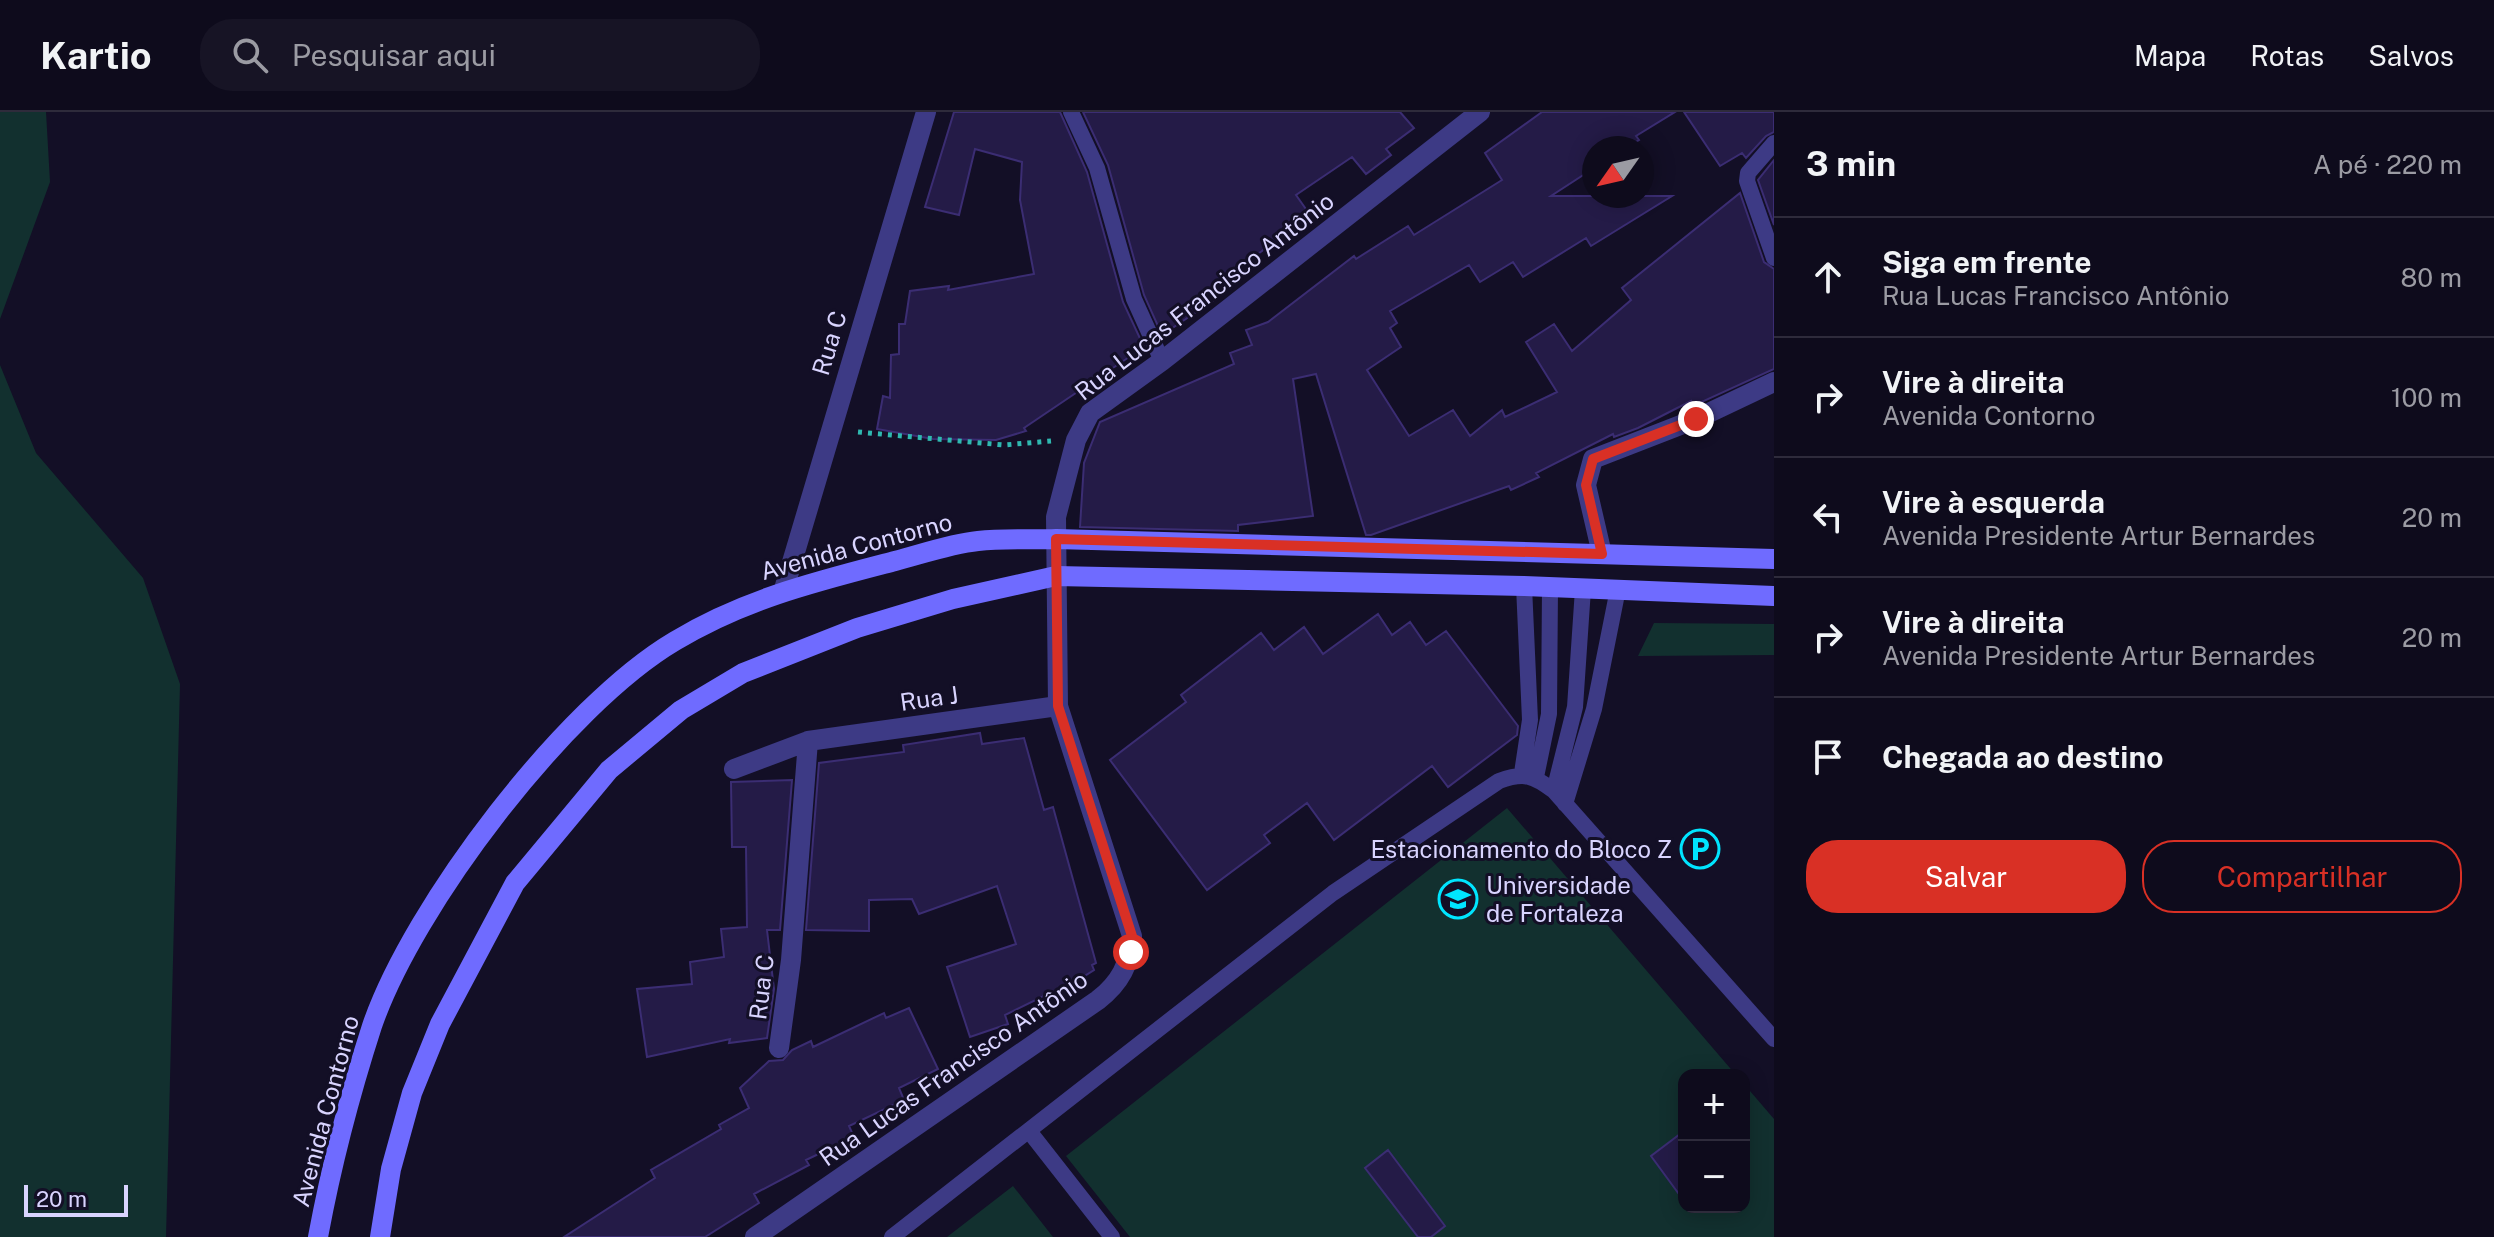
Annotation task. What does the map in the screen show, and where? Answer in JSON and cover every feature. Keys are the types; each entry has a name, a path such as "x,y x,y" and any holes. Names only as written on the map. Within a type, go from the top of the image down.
{"street":[{"name":"Rua C","path":"784,589 926,112"},
{"name":"Rua Lucas Francisco Antônio","path":"755,1237 1098,1000 1122,976 1131,952 1132,936 1058,706 1056,517 1076,440 1090,413 1162,361 1480,112"},
{"path":"1602,554 1586,485 1593,459 1696,419 1774,382"},
{"name":"Avenida Contorno","path":"318,1237 373,1024 413,940 442,892 511,796 587,710 672,642 728,612 784,589 977,541 1056,539 1774,559"},
{"path":"380,1237 391,1169 412,1093 440,1024 515,883 609,770 681,710 743,673 790,652 953,599 1056,576 1524,586 1774,596"},
{"name":"Rua J","path":"734,769 808,741 1058,706"},
{"name":"Rua C","path":"779,1048 791,960 808,741"}],"lane":[{"path":"1071,112 1097,168 1134,299 1162,361"},
{"path":"1774,143 1748,173 1747,181 1774,258"},
{"path":"1524,586 1530,720 1529,775"},
{"path":"1529,775 1549,714 1550,587"},
{"path":"1559,798 1575,707 1583,589"},
{"path":"1559,798 1594,709 1618,589"},
{"path":"892,1237 1333,893 1499,781 1529,775 1559,798 1774,1039"},
{"path":"1029,1131 1112,1237"}],"path":[{"path":"831,428 1004,445 1076,440"}],"green space":[{"path":"0,112 46,112 50,182 0,319"},
{"path":"0,365 36,453 143,578 180,684 166,1237 0,1237"},
{"path":"1654,623 1774,624 1774,655 1638,656"},
{"path":"1507,808 1731,1069 1678,1069 1678,1213 1750,1213 1750,1091 1774,1119 1774,1237 1130,1237 1066,1156"},
{"path":"1013,1186 1053,1237 947,1237"}],"building":[{"path":"954,112 1060,112 1087,172 1123,302 1144,347 1024,428 1026,431 996,440 933,439 877,429 883,396 890,398 891,355 899,354 899,324 905,324 910,291 949,286 948,290 1034,274 1020,200 1022,162 975,149 959,215 925,207"},
{"path":"1083,112 1400,112 1414,128 1386,149 1391,155 1366,174 1352,157 1296,195 1308,212 1275,235 1278,239 1211,289 1217,298 1162,335 1144,295 1108,165"},
{"path":"1542,112 1675,112 1636,136 1582,136 1582,176 1551,196 1582,196 1582,208 1653,208 1591,246 1586,238 1523,277 1513,262 1480,282 1469,265 1390,311 1397,323 1390,328 1401,347 1367,370 1409,436 1453,410 1470,436 1502,410 1505,417 1557,392 1526,342 1554,324 1572,351 1631,300 1622,288 1740,193 1764,262 1774,269 1774,369 1693,406 1691,401 1638,428 1614,437 1613,434 1536,473 1539,477 1511,490 1509,486 1371,535 1366,535 1316,374 1293,379 1313,516 1238,525 1238,531 1080,527 1084,463 1100,422 1234,364 1230,353 1252,345 1246,330 1268,322 1354,256 1356,259 1408,226 1414,235 1502,180 1485,153"},
{"path":"1684,112 1774,112 1774,132 1766,136 1746,158 1742,153 1720,166"},
{"path":"1774,160 1774,225 1758,180"},
{"path":"1654,196 1672,196 1654,207"},
{"path":"1378,614 1392,635 1410,622 1426,645 1446,631 1518,726 1517,735 1448,787 1432,766 1334,840 1307,803 1264,835 1270,843 1207,890 1110,760 1186,702 1181,695 1261,633 1274,650 1304,627 1323,654"},
{"path":"980,733 982,744 1024,738 1044,810 1053,807 1096,963 1092,965 1094,970 1059,992 1058,989 1005,1015 1008,1024 970,1037 947,967 1016,944 997,886 919,914 912,899 869,900 869,931 806,930 819,763 904,752 903,745"},
{"path":"792,780 780,930 767,930 774,989 767,1038 729,1043 730,1039 647,1057 637,989 692,984 690,962 724,957 721,929 747,927 746,847 732,847 731,782"},
{"path":"909,1008 938,1069 899,1088 904,1100 849,1126 854,1137 806,1160 809,1165 754,1194 759,1203 705,1237 564,1237 655,1178 651,1170 721,1129 719,1125 749,1108 740,1088 769,1061 783,1060 792,1050 811,1041 813,1047 884,1013 886,1018"},
{"path":"1678,1136 1678,1193 1651,1156"},
{"path":"1388,1150 1445,1226 1431,1237 1418,1237 1365,1168"}],"place":[{"name":"Estacionamento do Bloco Z","path":"1700,849"},
{"name":"Universidade de Fortaleza","path":"1458,899"}],"route":[{"path":"1131,952 1132,936 1058,706 1056,539 1602,554 1586,485 1588,466 1593,459 1696,419"}]}
